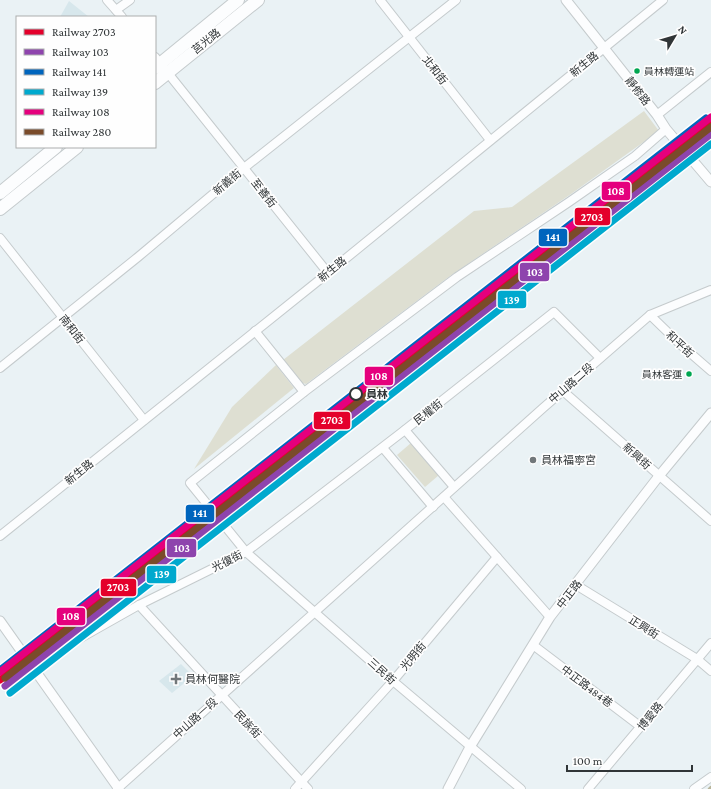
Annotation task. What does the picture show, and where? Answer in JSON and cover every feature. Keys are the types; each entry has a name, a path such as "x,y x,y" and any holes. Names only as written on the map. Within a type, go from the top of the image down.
{"main road":[{"name":"莒光路","path":"156,78 159,65 238,0"},
{"name":"莒光路","path":"159,65 258,0"},
{"path":"0,192 55,148"},
{"path":"0,209 76,148"}],"street":[{"path":"107,0 119,14 130,0"},
{"name":"北和街","path":"380,0 490,140"},
{"name":"新義街","path":"0,368 138,257 244,168 410,38 456,0"},
{"name":"靜修路","path":"566,0 657,115 666,129 711,182"},
{"name":"新生路","path":"0,536 328,273 663,0"},
{"name":"至善街","path":"159,65 328,273"},
{"path":"657,115 711,72"},
{"path":"254,331 304,392 457,277 635,156 666,129"},
{"name":"南和街","path":"0,238 144,420"},
{"name":"中山路二段","path":"444,497 650,315 711,290"},
{"name":"民權街","path":"454,487 405,430 554,312 600,358"},
{"name":"和平街","path":"650,315 711,371"},
{"name":"新興街","path":"563,391 711,521"},
{"name":"三民街","path":"304,392 190,483 246,552 393,681 521,789"},
{"name":"中正路","path":"448,789 470,747 550,617 659,476 711,413"},
{"name":"光復街","path":"31,666 139,606 246,552 405,430"},
{"path":"383,448 433,507"},
{"path":"444,497 550,617"},
{"name":"中山路一段","path":"0,621 118,789 221,695 444,497"},
{"name":"光明街","path":"295,789 393,681 497,557"},
{"name":"正興街","path":"576,585 697,659 711,671"},
{"name":"民族街","path":"139,606 308,789"},
{"name":"博愛路","path":"588,789 641,728 711,643"},
{"name":"中正路484巷","path":"533,645 641,728"},
{"path":"694,789 711,777"}],"shaded area":[{"path":"69,1 88,16 61,16"},
{"path":"644,111 659,131 571,194 450,276 306,384 299,382 283,360 474,211 512,207"},
{"path":"276,365 294,388 194,469 232,407"},
{"path":"411,443 439,475 425,487 397,455"},
{"name":"員林何醫院","path":"181,664 193,676 172,693 159,681"}],"rail line":[{"name":"108","path":"0,672 711,117"},
{"name":"141","path":"0,670 706,118"},
{"name":"2703","path":"0,680 711,124"},
{"name":"280","path":"5,678 711,127"},
{"name":"103","path":"5,686 711,134"},
{"name":"139","path":"10,693 711,144"}],"place":[{"name":"員林轉運站","path":"637,71"},
{"name":"員林客運","path":"689,374"},
{"name":"員林","path":"356,394"},
{"name":"員林福寧宮","path":"533,460"},
{"name":"員林何醫院","path":"176,679"}]}
